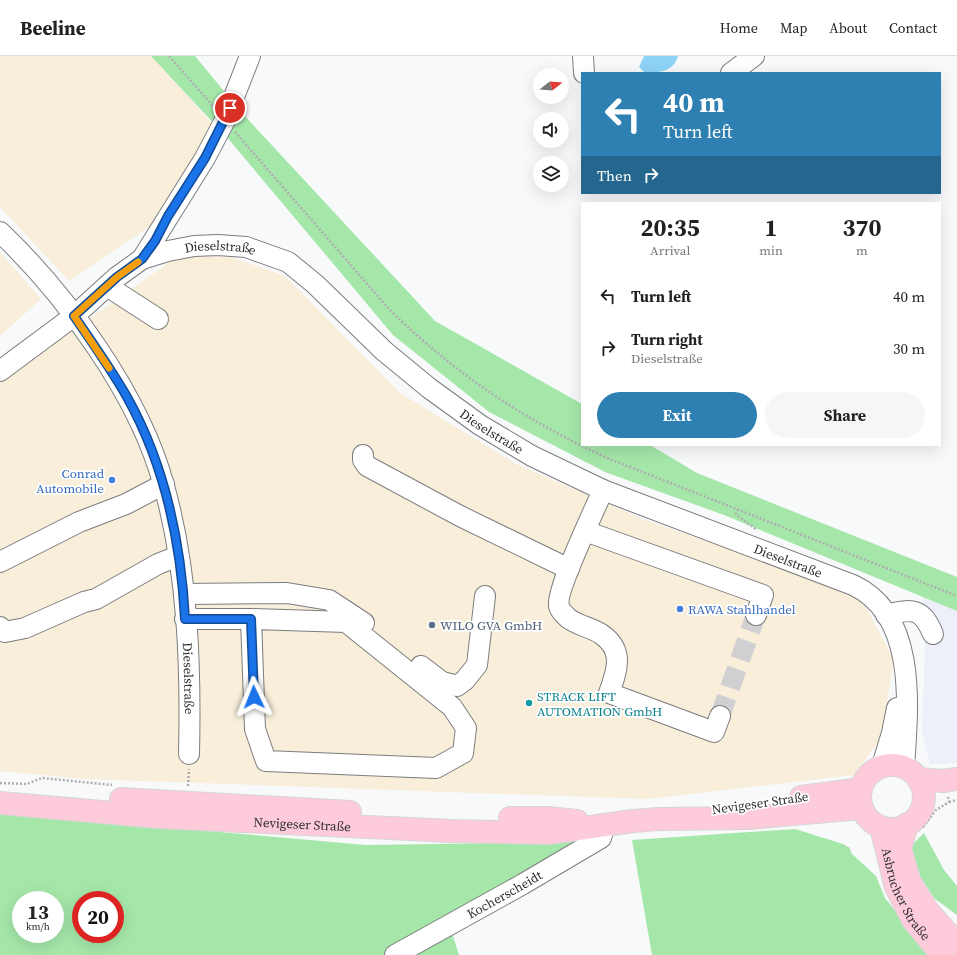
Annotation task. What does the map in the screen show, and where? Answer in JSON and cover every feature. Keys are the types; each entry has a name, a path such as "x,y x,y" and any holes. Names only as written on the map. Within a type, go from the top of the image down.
{"main road":[{"path":"911,773 922,787 923,802 915,826 894,828 881,827 869,819 861,798 868,775 882,766 893,765 911,773 943,780 953,793 923,802"},
{"name":"Nevigeser Straße","path":"0,791 451,818 547,818 604,824"},
{"name":"Nevigeser Straße","path":"0,803 158,817 451,831 549,834 604,824 659,819 744,804 861,798"},
{"name":"Asbrucher Straße","path":"915,826 900,849 910,882 946,946"},
{"name":"Asbrucher Straße","path":"881,827 896,887 913,920 946,946"}],"street":[{"path":"142,259 155,241 168,216 205,158 225,120 250,56"},
{"path":"583,56 584,72"},
{"path":"732,72 754,56"},
{"name":"Dieselstraße","path":"0,232 47,281 104,359 128,398 148,441 164,484 174,526 184,594 190,706 189,754"},
{"name":"Dieselstraße","path":"0,371 74,316 107,286 142,259 168,251 194,246 218,245 246,247 288,262 315,284 384,351 429,388 480,425 532,456 603,490 853,585 872,597 886,615 898,640 906,678 911,773"},
{"path":"107,286 158,319"},
{"path":"363,455 363,460 367,466 460,516 569,569"},
{"path":"0,562 79,522 126,504 164,484"},
{"path":"603,490 569,569 559,597 558,605 561,611 570,619 601,634 613,645 618,657 615,677 609,693 714,732 720,716"},
{"path":"585,531 763,595 756,615"},
{"path":"0,627 5,632 25,628 84,602 96,599 158,564 178,556"},
{"path":"184,594 287,593 329,600 365,624 442,682 457,686 465,680 477,665 485,596"},
{"path":"886,615 897,612 917,612 927,620 933,634"},
{"path":"185,619 251,619 346,622 452,707 466,728 463,753 436,768 266,761 255,729 251,619"},
{"name":"Dieselstraße","path":"882,766 906,678"},
{"name":"Kocherscheidt","path":"395,955 523,884 601,838 604,824"}],"path":[{"path":"170,56 388,309 410,330 469,379 516,411 560,436 581,446"},
{"path":"581,446 607,458 957,596"},
{"path":"738,509 736,514 761,534"},
{"path":"915,826 936,810 953,793"}],"shaded area":[{"path":"0,56 152,56 216,128 155,223 69,281 0,207"},
{"path":"0,252 41,299 0,336"},
{"path":"178,256 231,257 285,276 400,393 516,464 645,520 859,594 894,660 881,738 854,775 647,799 84,779 0,771 0,382"},
{"path":"922,597 957,611 957,763 930,764 922,732 925,651"}],"green space":[{"path":"151,56 195,56 242,113 435,321 581,403 581,446 652,446 697,473 957,577 957,611 724,515 605,472 489,412 393,335 231,142"},
{"path":"0,808 118,823 365,845 589,842 451,930 459,955 0,955"},
{"path":"795,829 843,844 850,848 851,853 876,876 885,898 930,955 652,955 632,840"},
{"path":"924,833 944,870 957,886 957,915 935,899 920,876 911,846"}],"water":[{"path":"644,56 678,56 673,65 661,72 644,72 639,67"}],"tunnel":[{"path":"720,716 756,615"}],"slow traffic":[{"path":"109,368 74,316 117,277 138,262"}],"place":[{"name":"Conrad Automobile","path":"112,480"},
{"name":"RAWA Stahlhandel","path":"680,609"},
{"name":"WILO GVA GmbH","path":"432,625"},
{"name":"STRACK LIFT AUTOMATION GmbH","path":"529,703"}],"route":[{"path":"230,108 205,158 168,216 155,241 142,259 117,277 74,316 104,359 128,398 148,441 164,484 174,526 184,594 185,619 251,619 254,697"}]}
